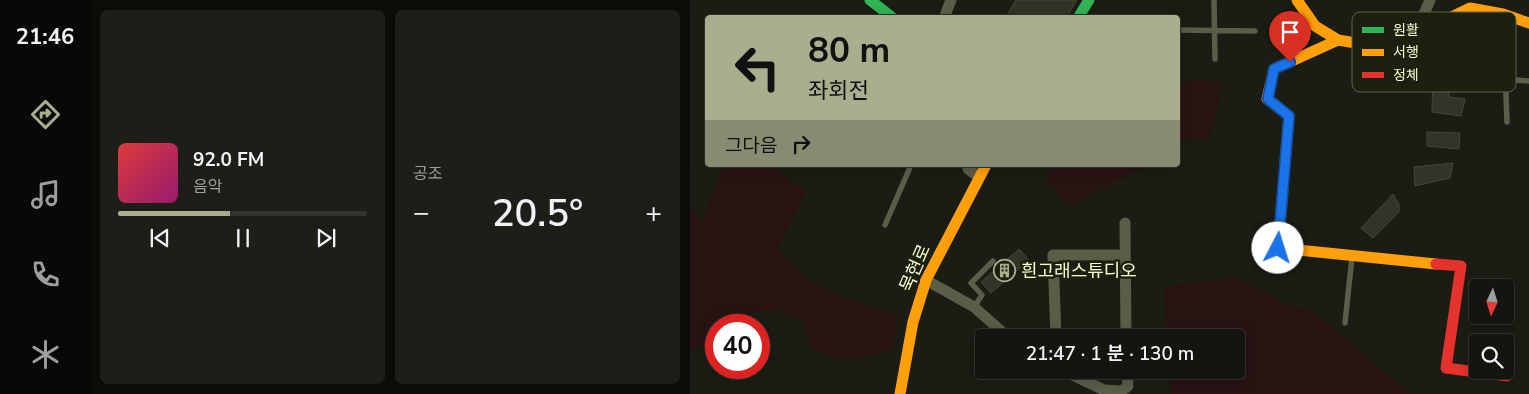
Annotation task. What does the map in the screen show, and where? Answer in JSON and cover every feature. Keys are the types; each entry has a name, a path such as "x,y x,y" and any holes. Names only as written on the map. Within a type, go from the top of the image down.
{"street":[{"path":"870,0 889,15"},
{"path":"945,15 951,0"},
{"path":"1080,15 1089,0"},
{"path":"1297,0 1315,26 1338,40 1352,42"},
{"path":"1425,12 1430,0"},
{"path":"1462,12 1470,8 1492,12"},
{"path":"1516,18 1529,23"},
{"path":"1338,40 1274,69 1268,99 1289,116 1278,248 1460,266 1446,368 1469,371"},
{"path":"968,167 979,177"},
{"name":"묵현로","path":"900,394 910,338 926,280 985,167"},
{"path":"1125,223 1126,329"},
{"path":"1056,329 1052,264 1054,255 1124,255"},
{"path":"926,280 974,307 999,329"},
{"path":"1081,379 1104,390 1122,391 1128,386 1128,379"}],"lane":[{"path":"1214,0 1215,59"},
{"path":"1180,30 1255,30"},
{"path":"1516,80 1529,81"},
{"path":"1505,92 1507,122"},
{"path":"885,225 911,167"},
{"path":"1345,323 1353,255"},
{"path":"974,307 982,295 971,284 993,260"}],"shaded area":[{"path":"1206,79 1222,85 1217,115 1207,141 1180,140 1180,81 1184,82"},
{"path":"724,167 774,167 806,192 777,249 804,277 839,296 898,315 893,349 872,356 852,359 823,354 812,349 802,320 779,310 751,314 705,314 705,347 690,350 690,205 702,221"},
{"path":"1052,167 1145,167 1067,206 1045,176"},
{"path":"1235,277 1289,306 1312,310 1410,394 1171,394 1170,379 1245,379 1245,329 1167,329 1164,287"}],"building":[{"path":"1016,0 1077,0 1068,15 1007,15"},
{"path":"1433,92 1449,92 1449,97 1465,99 1461,116 1432,112"},
{"path":"1427,132 1460,133 1459,149 1427,146"},
{"path":"1453,163 1450,178 1415,186 1414,167"},
{"path":"1393,194 1399,204 1399,212 1373,238 1361,228"},
{"name":"흰고래스튜디오","path":"1019,249 1029,260 991,293 981,282"}],"traffic: fast":[{"path":"870,0 889,15"},
{"path":"1080,15 1089,0"}],"traffic: slow":[{"path":"1297,0 1315,26 1338,40 1352,42"},
{"path":"1462,12 1470,8 1492,12"},
{"path":"1516,18 1529,23"},
{"path":"1338,40 1274,69 1267,99 1289,116 1278,248 1436,264"},
{"path":"900,394 913,322 926,280 985,167"}],"traffic: jam":[{"path":"1436,264 1461,266 1446,368 1469,371"}],"place":[{"name":"흰고래스튜디오","path":"1005,271"}],"route":[{"path":"1278,248 1289,116 1268,99 1274,69 1290,62"}]}
